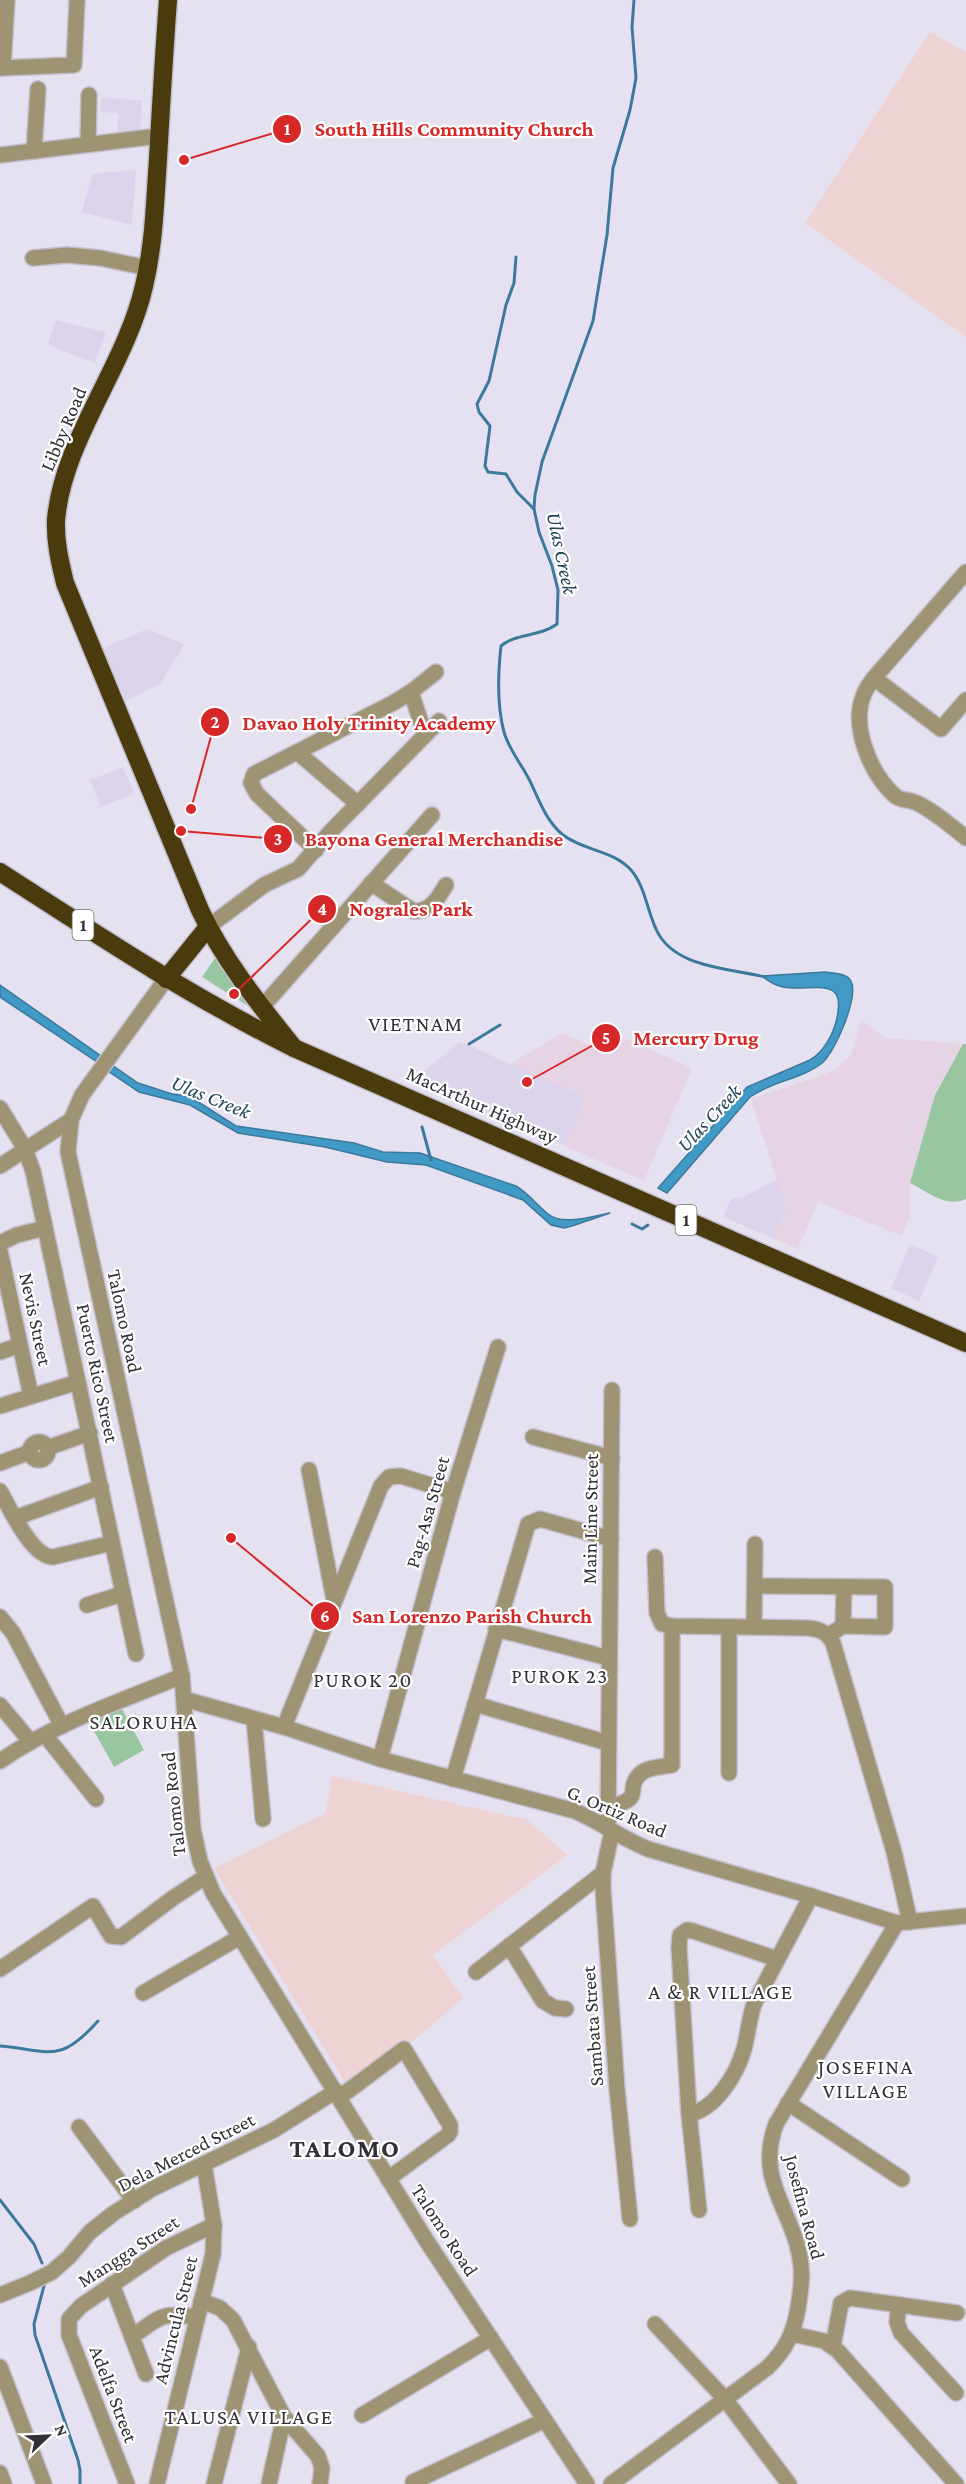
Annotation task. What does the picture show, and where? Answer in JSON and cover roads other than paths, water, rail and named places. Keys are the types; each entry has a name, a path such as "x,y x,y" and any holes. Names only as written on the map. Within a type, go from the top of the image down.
{"highway":[{"name":"Libby Road","path":"168,0 154,215 148,268 139,305 121,353 69,466 60,494 56,521 57,553 65,583 166,832 208,927 236,973 294,1048"},
{"name":"MacArthur Highway","path":"0,872 166,979 240,1021 294,1048 966,1342"},
{"path":"166,979 208,927"}],"street":[{"path":"7,0 1,68 74,65 78,0"},
{"path":"34,151 38,89"},
{"path":"87,144 89,95"},
{"path":"0,155 159,136"},
{"path":"33,258 66,255 100,258 148,268"},
{"path":"966,572 873,678 863,695 859,714 861,735 875,770 897,798 914,801 925,807 966,838"},
{"path":"316,850 257,794 251,778 259,770 411,692 436,672"},
{"path":"873,678 941,729 966,700"},
{"path":"411,692 425,735"},
{"path":"208,927 264,885 298,869 439,722"},
{"path":"297,752 358,804"},
{"path":"262,1007 432,815"},
{"path":"371,883 407,908 421,912 434,903 446,885"},
{"name":"Talomo Road","path":"166,979 82,1095 71,1120 68,1140 70,1170 182,1676 193,1830 206,1877 240,1937 388,2178 587,2484"},
{"name":"Puerto Rico Street","path":"0,1108 25,1149 45,1228 136,1654"},
{"path":"0,1166 71,1120"},
{"path":"0,1243 17,1235 45,1228"},
{"name":"Nevis Street","path":"0,1251 5,1298 20,1345 31,1396"},
{"path":"0,1352 20,1345"},
{"name":"Pag-Asa Street","path":"380,1759 453,1492 498,1347"},
{"path":"0,1406 78,1382"},
{"name":"Main Line Street","path":"610,1829 608,1743 612,1390"},
{"path":"0,1463 30,1452 35,1443 43,1443 47,1448 90,1433"},
{"path":"533,1437 612,1458"},
{"path":"309,1470 335,1601"},
{"path":"284,1727 385,1480 389,1477 400,1476 453,1492"},
{"path":"15,1518 101,1486"},
{"path":"0,1491 15,1518 40,1554 46,1557 112,1543"},
{"path":"453,1779 526,1528 532,1521 540,1519 611,1539"},
{"path":"754,1627 755,1544"},
{"path":"655,1557 658,1618 662,1624 815,1628 829,1635 894,1852 903,1923"},
{"path":"755,1586 885,1587 885,1627 843,1626 829,1635"},
{"path":"843,1626 844,1587"},
{"path":"87,1605 122,1594"},
{"path":"0,1617 13,1633 63,1726"},
{"path":"608,1807 627,1802 632,1797 635,1781 642,1772 672,1765 672,1626"},
{"path":"729,1627 729,1773"},
{"path":"496,1629 609,1658"},
{"path":"0,1761 63,1726 182,1676"},
{"name":"G. Ortiz Road","path":"184,1699 284,1727 380,1759 575,1811 648,1850 903,1923 966,1916"},
{"path":"475,1704 608,1743"},
{"path":"0,1705 38,1738 96,1799"},
{"path":"254,1719 263,1819"},
{"name":"Sambata Street","path":"610,1829 603,1873 616,2078 630,2219"},
{"path":"476,1972 603,1873"},
{"path":"0,1969 93,1906 111,1936 117,1939 206,1877"},
{"path":"689,2114 704,2110 712,2103 732,2075 744,2049 754,2004 811,1896"},
{"name":"Josefina Road","path":"611,2484 777,2358 792,2334 801,2291 801,2266 796,2244 773,2184 768,2153 776,2124 788,2103 903,1923"},
{"path":"699,2210 689,2114 680,1935 687,1930 693,1931 777,1959"},
{"path":"143,1993 240,1937"},
{"path":"509,1946 543,2001 555,2008 566,2009"},
{"name":"Dela Merced Street","path":"0,2295 52,2272 69,2257 90,2232 152,2189 274,2130 338,2094 404,2049 450,2125 450,2132 388,2178"},
{"path":"788,2103 902,2179"},
{"path":"79,2127 134,2200"},
{"name":"Advincula Street","path":"157,2484 213,2253 214,2225 204,2164"},
{"name":"Mangga Street","path":"69,2319 81,2306 166,2248 214,2225"},
{"path":"112,2284 146,2374"},
{"path":"833,2346 839,2311 845,2300 855,2298 957,2313"},
{"path":"201,2301 228,2312 249,2347 284,2417 318,2456 322,2468 320,2484"},
{"path":"899,2305 897,2322 904,2338 956,2393"},
{"path":"132,2337 164,2315 173,2313 197,2317"},
{"name":"Adelfa Street","path":"69,2319 69,2335 127,2484"},
{"path":"655,2324 725,2399 789,2484"},
{"path":"792,2334 816,2338 833,2346 956,2484"},
{"path":"362,2415 490,2338"},
{"path":"214,2484 249,2347"},
{"path":"0,2367 44,2484"},
{"path":"269,2484 284,2417"},
{"path":"413,2482 545,2420"},
{"path":"0,2473 4,2484"}],"water":[{"path":"825,972 846,976 851,981 853,989 849,1011 827,1057 814,1068 750,1097 667,1193 658,1188 747,1087 815,1057 832,1033 839,1006 837,996 832,991 825,988 783,987 771,983 762,976"},
{"path":"0,985 101,1056 97,1062 0,997"},
{"path":"112,1065 138,1083 172,1094 189,1096 236,1126 354,1143 383,1152 420,1153 516,1186 554,1218 570,1220 610,1213 564,1228 551,1225 523,1200 426,1165 387,1162 325,1147 238,1133 190,1105 139,1092 108,1071"}],"waterway":[{"name":"Ulas Creek","path":"634,0 632,27 636,78 630,110 613,168 607,235 593,321 542,462 535,495 534,509 539,532 558,590 557,624 501,646 500,711 509,745 552,823 571,840 616,858 631,870 640,883 653,922 664,942 675,952 688,959 765,977"},
{"path":"516,257 514,283 506,305 489,381 477,404 479,412 490,426 485,466 488,472 506,474 517,492 534,509"},
{"path":"469,1044 500,1025"},
{"path":"422,1127 431,1160"},
{"name":"Ulas Creek","path":"632,1224 642,1229 648,1225"},
{"path":"0,2046 53,2052 73,2044 98,2021"},
{"path":"0,2200 34,2244 42,2263"},
{"path":"45,2282 34,2324 35,2335 78,2460 80,2484"}],"place":[{"name":"South Hills Community Church","path":"184,160"},
{"name":"Davao Holy Trinity Academy","path":"191,809"},
{"name":"Bayona General Merchandise","path":"181,831"},
{"name":"Nograles Park","path":"234,994"},
{"name":"Mercury Drug","path":"527,1082"},
{"name":"San Lorenzo Parish Church","path":"231,1538"}],"district":[{"name":"VIETNAM","path":"416,1024"},
{"name":"PUROK 23","path":"560,1676"},
{"name":"PUROK 20","path":"363,1680"},
{"name":"SALORUHA","path":"144,1722"},
{"name":"A & R VILLAGE","path":"721,1992"},
{"name":"JOSEFINA VILLAGE","path":"866,2079"},
{"name":"TALOMO","path":"345,2148"},
{"name":"TALUSA VILLAGE","path":"249,2417"}]}
